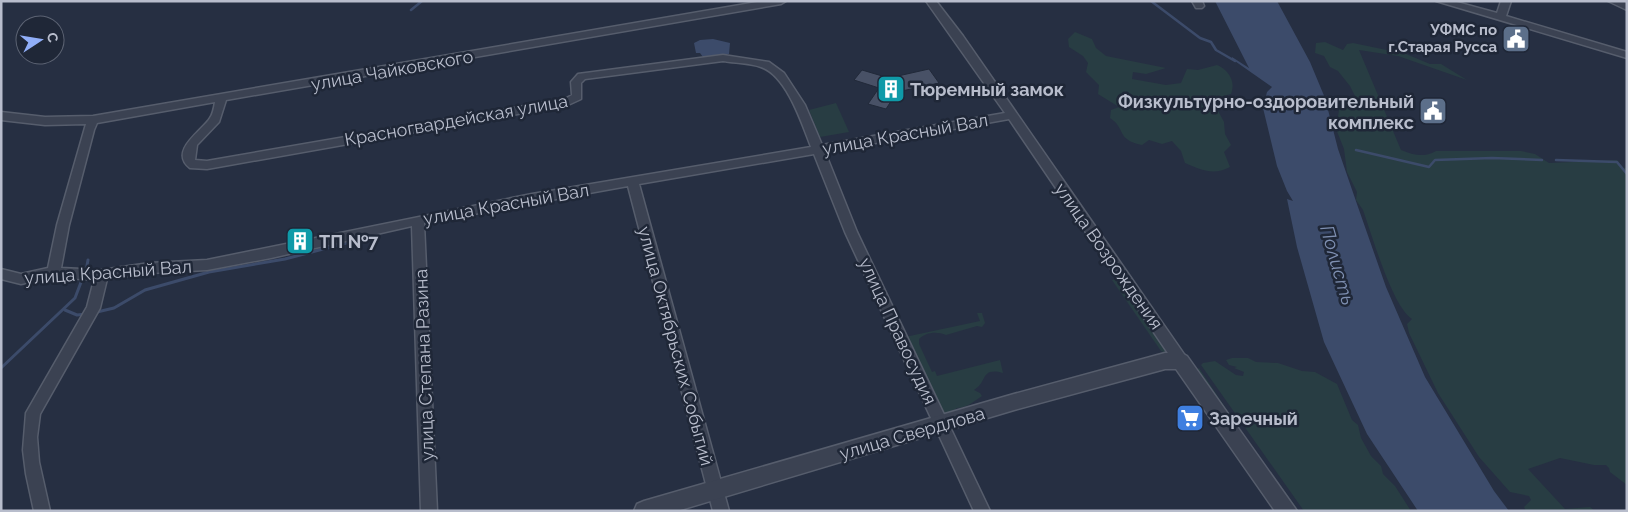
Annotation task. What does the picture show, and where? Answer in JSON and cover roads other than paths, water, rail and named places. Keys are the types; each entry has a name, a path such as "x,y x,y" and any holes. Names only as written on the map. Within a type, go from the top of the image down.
{"street":[{"name":"улица Чайковского","path":"1,116 45,121 93,120 222,100 782,1"},
{"name":"улица Возрождения","path":"931,1 959,38 1010,115 1287,511"},
{"path":"1441,1 1627,55"},
{"path":"1501,17 1506,1"},
{"path":"1613,1 1627,7"},
{"name":"Красногвардейская улица","path":"222,100 213,122 198,136 191,146 188,154 190,162 194,165 207,165 568,102 577,98 576,82 582,76 699,61 736,59 765,64 780,75 801,107 817,150"},
{"name":"улица Красный Вал","path":"1,274 21,279 54,272 101,275 150,268 207,265 271,253 418,220 1010,115"},
{"path":"54,272 63,225 88,130 93,120"},
{"name":"улица Правосудия","path":"817,150 852,232 982,511"},
{"name":"улица Октябрьских Событий","path":"633,181 721,511"},
{"name":"улица Степана Разина","path":"418,220 429,511"},
{"path":"42,511 32,465 30,425 33,412 93,308 99,290 101,275"},
{"name":"улица Свердлова","path":"644,511 1122,372 1165,361 1181,361"}],"water":[{"name":"Полисть","path":"1215,1 1277,1 1310,62 1325,98 1338,149 1386,287 1425,377 1494,491 1509,511 1418,511 1367,434 1324,342 1297,247 1287,199 1293,201 1277,166 1263,108 1267,92 1272,87 1232,59 1232,57 1249,68"},
{"path":"713,39 730,43 729,54 703,57 700,53 696,53 694,43 700,40"}],"waterway":[{"path":"411,10 422,1"},
{"path":"1151,1 1200,38 1211,42 1216,50 1235,61"},
{"path":"1356,150 1429,167 1435,160 1492,158 1542,160"},
{"path":"1556,160 1617,162 1627,174"},
{"path":"97,312 114,308 145,290 209,272 285,259 354,241"},
{"path":"86,271 88,260"},
{"path":"1,368 75,298 83,277"},
{"path":"65,310 77,315 87,314"}],"place":[{"name":"УФМС по г.Старая Русса","path":"1516,39"},
{"name":"Тюремный замок","path":"891,89"},
{"name":"Физкультурно-оздоровительный комплекс","path":"1433,111"},
{"name":"ТП №7","path":"300,241"},
{"name":"Заречный","path":"1190,418"}]}
